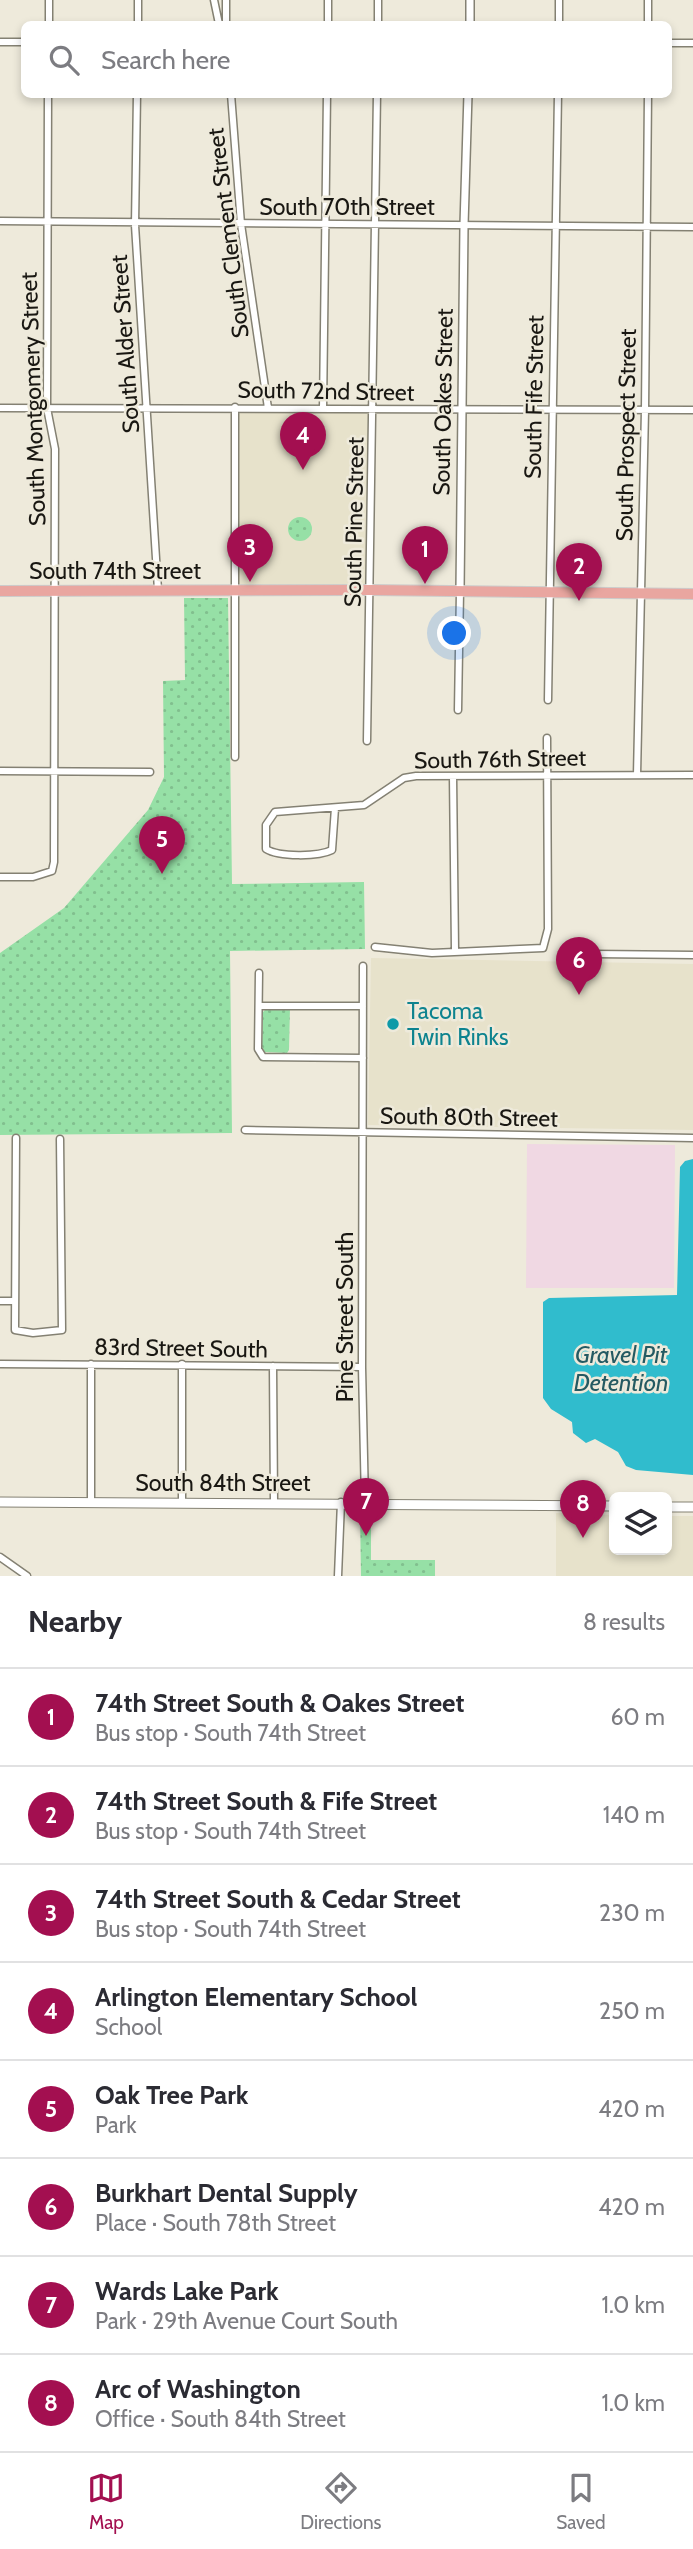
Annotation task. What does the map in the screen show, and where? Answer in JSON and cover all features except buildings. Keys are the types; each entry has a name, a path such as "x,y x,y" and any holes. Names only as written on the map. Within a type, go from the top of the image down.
{"main road":[{"name":"South 74th Street","path":"0,591 371,590 693,594"},
{"name":"South 84th Street","path":"0,1502 341,1502 609,1506"},
{"path":"672,1507 693,1507"}],"street":[{"path":"49,0 49,21"},
{"path":"138,0 138,21"},
{"path":"214,0 218,21"},
{"path":"226,0 226,21"},
{"path":"328,0 328,21"},
{"path":"378,21 379,0"},
{"path":"470,0 470,21"},
{"path":"559,0 559,21"},
{"path":"648,0 648,21"},
{"path":"0,42 21,42"},
{"path":"672,43 693,43"},
{"name":"South Montgomery Street","path":"0,877 33,877 52,871 55,449 47,408 48,98"},
{"name":"South Alder Street","path":"137,98 135,225 158,590"},
{"name":"South Clement Street","path":"231,98 241,225 268,408"},
{"path":"323,409 327,98"},
{"name":"South Pine Street","path":"367,741 377,98"},
{"name":"South Oakes Street","path":"458,710 468,98"},
{"name":"South Fife Street","path":"548,700 558,98"},
{"name":"South Prospect Street","path":"637,775 645,410 648,98"},
{"name":"South 70th Street","path":"0,221 135,225 693,227"},
{"path":"235,407 235,757"},
{"name":"South 72nd Street","path":"0,408 693,411"},
{"path":"375,947 432,953 456,950 540,950 545,944 548,929 547,738"},
{"path":"0,771 150,772"},
{"name":"South 76th Street","path":"335,808 335,841 332,850 322,853 270,852 265,847 266,825 275,812 364,805 404,778 693,775"},
{"path":"453,776 456,950"},
{"path":"594,954 693,955"},
{"path":"362,1131 363,966"},
{"path":"259,973 260,1054 266,1058 363,1058"},
{"path":"259,1006 363,1006"},
{"name":"South 80th Street","path":"245,1130 693,1139"},
{"name":"Pine Street South","path":"362,1131 362,1367 366,1503"},
{"path":"16,1138 15,1330 19,1332 62,1330 60,1139"},
{"path":"0,1301 15,1301"},
{"name":"83rd Street South","path":"0,1364 362,1367"},
{"path":"91,1364 91,1502"},
{"path":"182,1364 182,1502"},
{"path":"273,1366 274,1503"},
{"path":"338,1576 341,1502"},
{"path":"0,1556 27,1576"}],"shaded area":[{"path":"235,407 373,409 371,590 235,590"},
{"path":"371,958 693,964 693,1130 368,1125"},
{"path":"527,1144 675,1145 674,1288 526,1288"},
{"path":"556,1513 609,1515 609,1555 672,1555 672,1516 693,1516 693,1576 556,1576"}],"green space":[{"path":"300,517 309,520 312,529 309,538 300,541 291,538 288,529 291,520"},
{"path":"184,598 228,598 232,884 364,882 365,949 230,951 232,1133 0,1135 0,953 64,908 148,810 164,777 163,681 185,680"},
{"path":"267,1008 290,1008 289,1050 287,1053 265,1052 262,1047 263,1012"},
{"path":"360,1512 371,1513 371,1560 435,1560 435,1576 361,1576"}],"water":[{"name":"Gravel Pit Detention","path":"693,1159 693,1475 636,1470 626,1466 618,1452 595,1439 586,1443 573,1433 572,1422 551,1409 543,1398 543,1302 549,1298 677,1295 680,1167 685,1161"}],"place":[{"name":"Arlington Elementary School","path":"303,470"},
{"name":"74th Street South & Cedar Street","path":"250,582"},
{"name":"74th Street South & Oakes Street","path":"425,584"},
{"name":"74th Street South & Fife Street","path":"579,601"},
{"name":"Oak Tree Park","path":"162,874"},
{"name":"Burkhart Dental Supply","path":"579,995"},
{"name":"Tacoma Twin Rinks","path":"393,1024"},
{"name":"Wards Lake Park","path":"366,1536"},
{"name":"Arc of Washington","path":"583,1538"}]}
